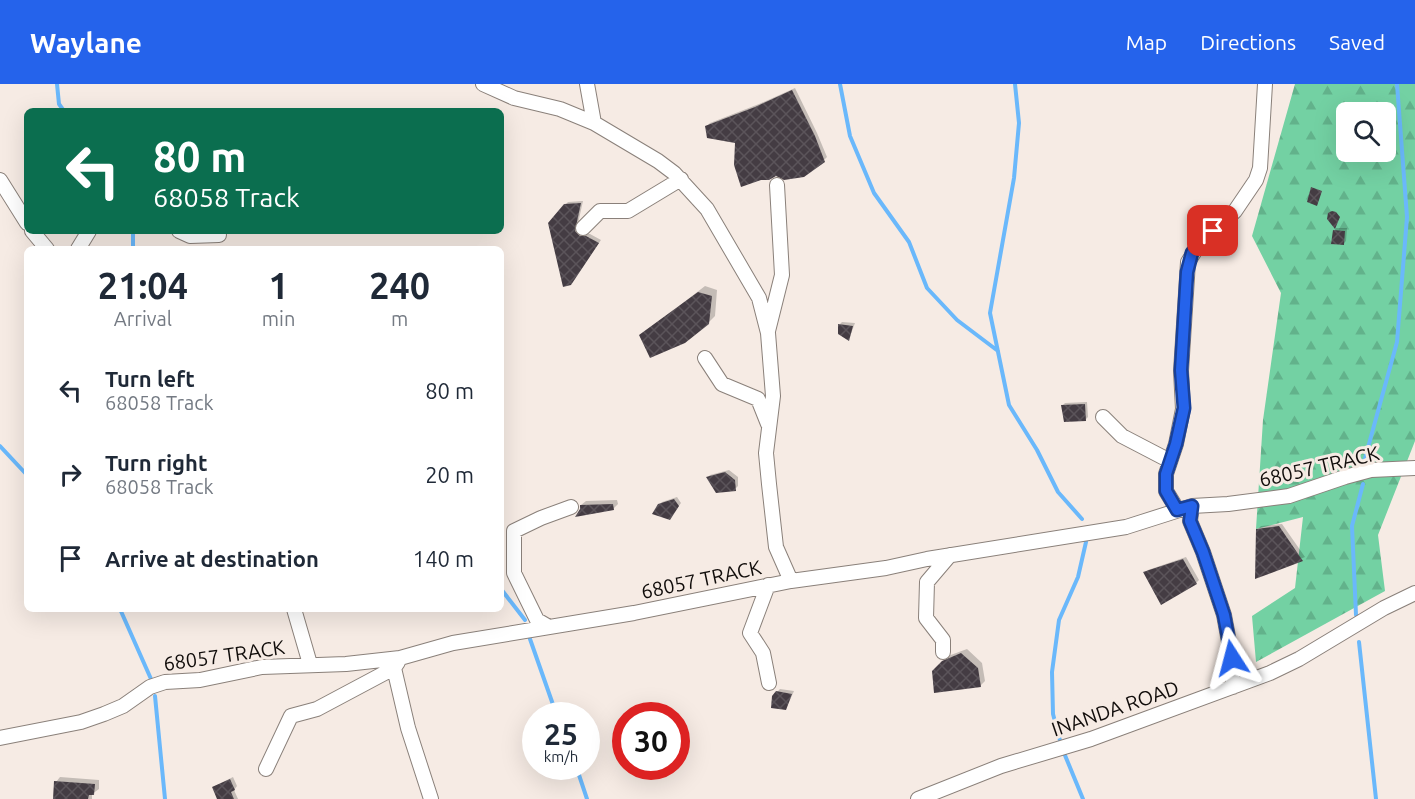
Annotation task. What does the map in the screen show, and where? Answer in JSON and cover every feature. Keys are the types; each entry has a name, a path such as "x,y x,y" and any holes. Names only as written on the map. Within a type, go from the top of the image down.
{"street":[{"path":"483,84 514,98 560,109 594,123 658,160 681,179 707,209 759,298 768,333 773,396 766,453 773,530 776,547 791,581"},
{"path":"587,84 594,123"},
{"path":"1177,510 1166,491 1166,474 1184,408 1181,370 1188,262 1200,243 1235,211 1256,180 1260,168 1265,84"},
{"path":"583,228 600,211 628,211 681,179"},
{"path":"0,180 24,218"},
{"path":"768,333 782,275 777,186"},
{"path":"34,234 44,246"},
{"path":"186,234 219,236"},
{"path":"705,358 722,384 758,399 769,426"},
{"path":"1103,417 1122,436 1170,461"},
{"name":"68057 TRACK","path":"0,738 81,722 123,706 158,684 200,680 262,667 397,663 453,644 634,613 768,585 886,568 950,555 1125,527 1192,506 1289,496 1371,470 1415,468"},
{"path":"1192,506 1190,521 1203,552 1226,622 1233,666 1233,687"},
{"path":"549,627 537,620 514,573 514,531 571,507"},
{"path":"943,652 943,640 926,618 927,582 950,555"},
{"path":"768,585 750,633 763,653 769,683"},
{"name":"INANDA ROAD","path":"918,799 1001,766 1090,739 1270,673 1299,659 1384,608 1415,593"},
{"path":"295,612 310,664"},
{"path":"266,769 291,716 317,709 397,663 408,728 432,799"}],"green space":[{"path":"1295,84 1415,84 1415,441 1378,535 1385,591 1256,662 1252,616 1295,588 1303,517 1256,529 1263,420 1281,293 1252,236"}],"building":[{"path":"792,90 825,162 804,177 784,180 776,176 741,187 734,165 735,143 707,138 705,126"},
{"path":"1311,187 1322,191 1317,206 1307,202"},
{"path":"581,203 575,231 580,236 586,236 599,243 571,285 563,287 548,223 564,204"},
{"path":"1332,211 1340,217 1335,229 1327,219 1328,213"},
{"path":"1333,230 1345,231 1344,245 1331,244"},
{"path":"698,292 712,296 709,324 685,343 650,358 639,335"},
{"path":"838,324 853,326 849,341 838,334"},
{"path":"1085,404 1086,421 1064,422 1061,405"},
{"path":"725,472 735,480 736,491 716,493 706,477"},
{"path":"674,499 679,506 670,520 652,514 658,504"},
{"path":"613,504 614,510 575,517 580,505"},
{"path":"1279,526 1303,561 1255,579 1256,529"},
{"path":"1183,559 1197,584 1161,605 1143,572"},
{"path":"961,653 978,668 981,687 934,693 932,671 942,661"},
{"path":"776,691 792,694 786,710 771,708 772,696"},
{"path":"230,779 235,790 231,792 234,799 217,799 212,787"},
{"path":"54,781 95,784 94,795 89,795 88,799 53,799"}],"waterway":[{"path":"57,84 59,104 62,108"},
{"path":"840,84 850,136 874,193 909,242 927,288 957,320 998,351"},
{"path":"1015,84 1019,123 1014,178 990,313 1009,405 1037,450 1058,492 1082,519"},
{"path":"1364,462 1397,342 1407,217 1397,84"},
{"path":"133,234 133,246"},
{"path":"0,446 24,472"},
{"path":"1356,615 1352,526 1363,484"},
{"path":"1083,799 1062,748 1053,714 1052,672 1059,620 1078,577 1086,542"},
{"path":"504,593 525,620"},
{"path":"121,612 151,679"},
{"path":"530,639 552,702"},
{"path":"1359,642 1376,799"},
{"path":"155,696 165,799"},
{"path":"581,780 587,799"}],"route":[{"path":"1213,231 1200,243 1188,262 1181,370 1184,408 1166,474 1166,491 1177,510 1192,506 1190,521 1224,615 1232,658"}]}
